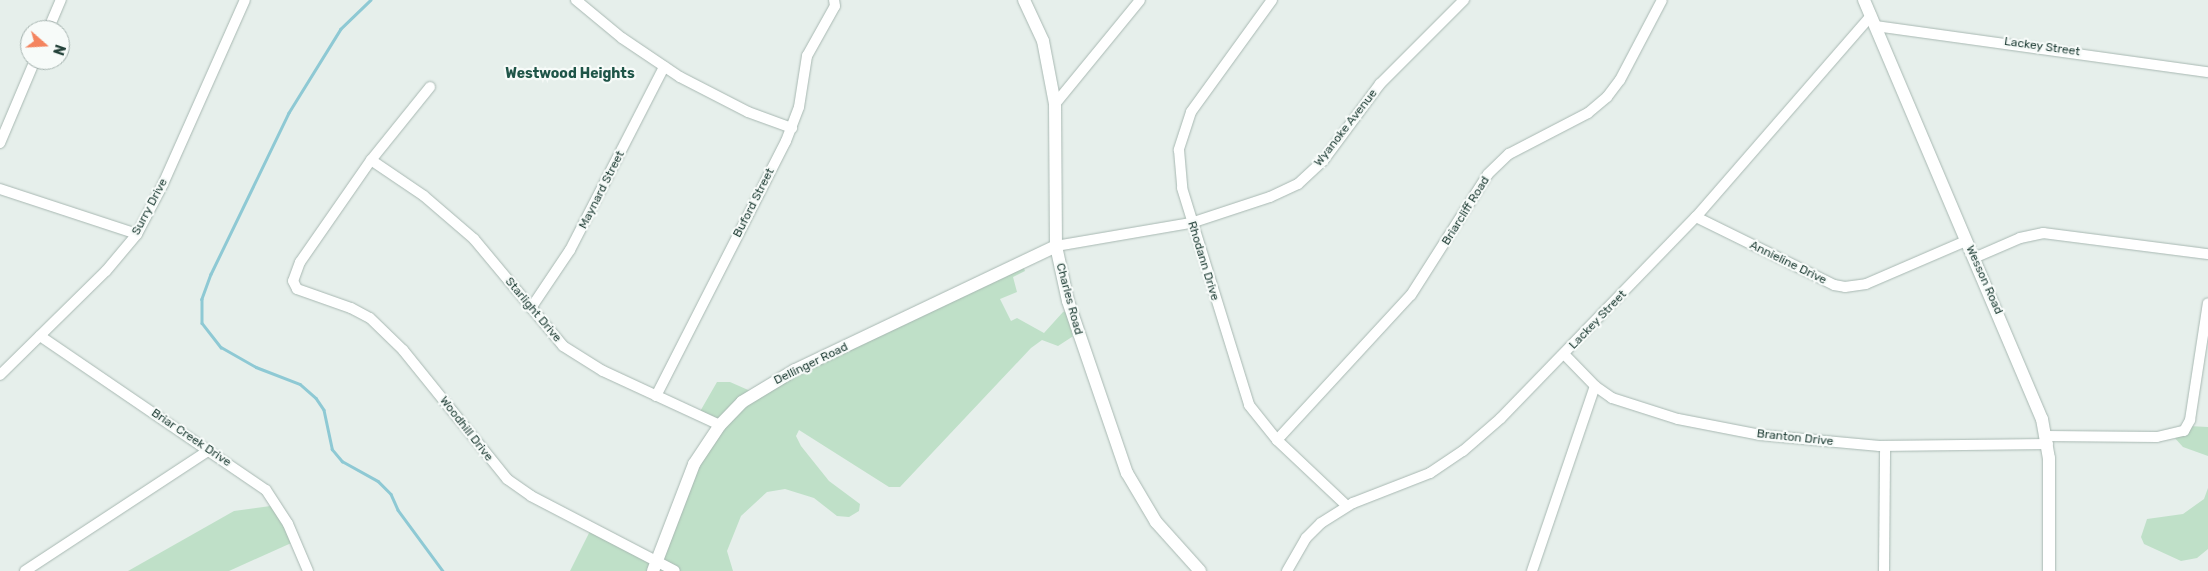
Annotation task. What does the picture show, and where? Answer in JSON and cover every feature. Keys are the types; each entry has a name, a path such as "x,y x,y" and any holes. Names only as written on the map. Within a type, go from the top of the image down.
{"street":[{"path":"52,20 61,0"},
{"name":"Surry Drive","path":"0,375 106,271 137,234 163,184 245,0"},
{"path":"576,0 622,38 664,67 748,112 792,128"},
{"name":"Charles Road","path":"1024,0 1042,41 1055,104 1056,246 1068,303 1127,473 1156,522 1200,571"},
{"path":"1055,104 1140,0"},
{"name":"Rhodann Drive","path":"1272,0 1200,97 1186,124 1179,162 1190,222 1249,405 1277,440 1347,506"},
{"name":"Wyanoke Avenue","path":"1056,246 1190,222 1278,194 1307,177 1380,84 1464,0"},
{"name":"Briarcliff Road","path":"1277,440 1411,295 1488,174 1509,154 1588,112 1607,97 1620,80 1662,0"},
{"name":"Wesson Road","path":"1864,0 1966,240 2033,391 2047,440 2049,571"},
{"name":"Buford Street","path":"656,396 792,128 811,47 834,3"},
{"name":"Lackey Street","path":"1287,571 1306,538 1321,523 1347,506 1410,482 1447,463 1501,418 1696,217 1873,21 2208,72"},
{"name":"Maynard Street","path":"532,308 570,250 664,67"},
{"path":"0,143 31,70"},
{"path":"371,160 430,87"},
{"name":"Starlight Drive","path":"371,160 454,220 563,346 603,371 720,425"},
{"name":"Woodhill Drive","path":"371,160 300,262 293,281 297,289 351,308 370,318 403,350 507,479 531,496 655,566 675,571"},
{"path":"0,189 137,234"},
{"name":"Annieline Drive","path":"1696,217 1834,285 1845,287 1866,284 1966,240"},
{"path":"1974,258 2020,238 2043,233 2208,254"},
{"name":"Dellinger Road","path":"655,566 691,472 720,425 755,393 795,370 1056,246"},
{"name":"Branton Drive","path":"1564,354 1595,386 1630,406 1700,424 1790,439 1885,446 2157,437 2184,431 2190,420 2208,303"},
{"name":"Briar Creek Drive","path":"40,336 266,490 278,505 308,571"},
{"path":"1532,571 1595,386"},
{"path":"1884,571 1885,446"},
{"path":"25,571 209,450"}],"green space":[{"path":"1021,260 1025,271 1013,277 1017,292 1000,299 1011,321 1017,318 1044,333 1063,312 1070,310 1078,333 1058,346 1042,340 1031,348 900,487 889,487 799,430 796,436 801,446 829,481 860,504 859,511 849,517 837,516 814,498 785,489 767,492 741,516 727,551 733,571 570,571 592,527 656,561 680,497 720,426 698,415 717,382 730,382 755,393"},
{"path":"2188,426 2208,427 2208,456 2183,447 2173,436"},
{"path":"2208,488 2208,549 2197,558 2181,561 2144,544 2141,537 2147,519 2183,514 2204,499"},
{"path":"278,505 298,540 229,571 128,571 234,511"}],"waterway":[{"path":"371,0 341,29 289,113 211,274 202,299 202,323 221,347 256,367 300,384 316,398 324,410 332,449 342,461 378,481 391,494 398,510 443,571"}],"district":[{"name":"Westwood Heights","path":"570,74"}]}
